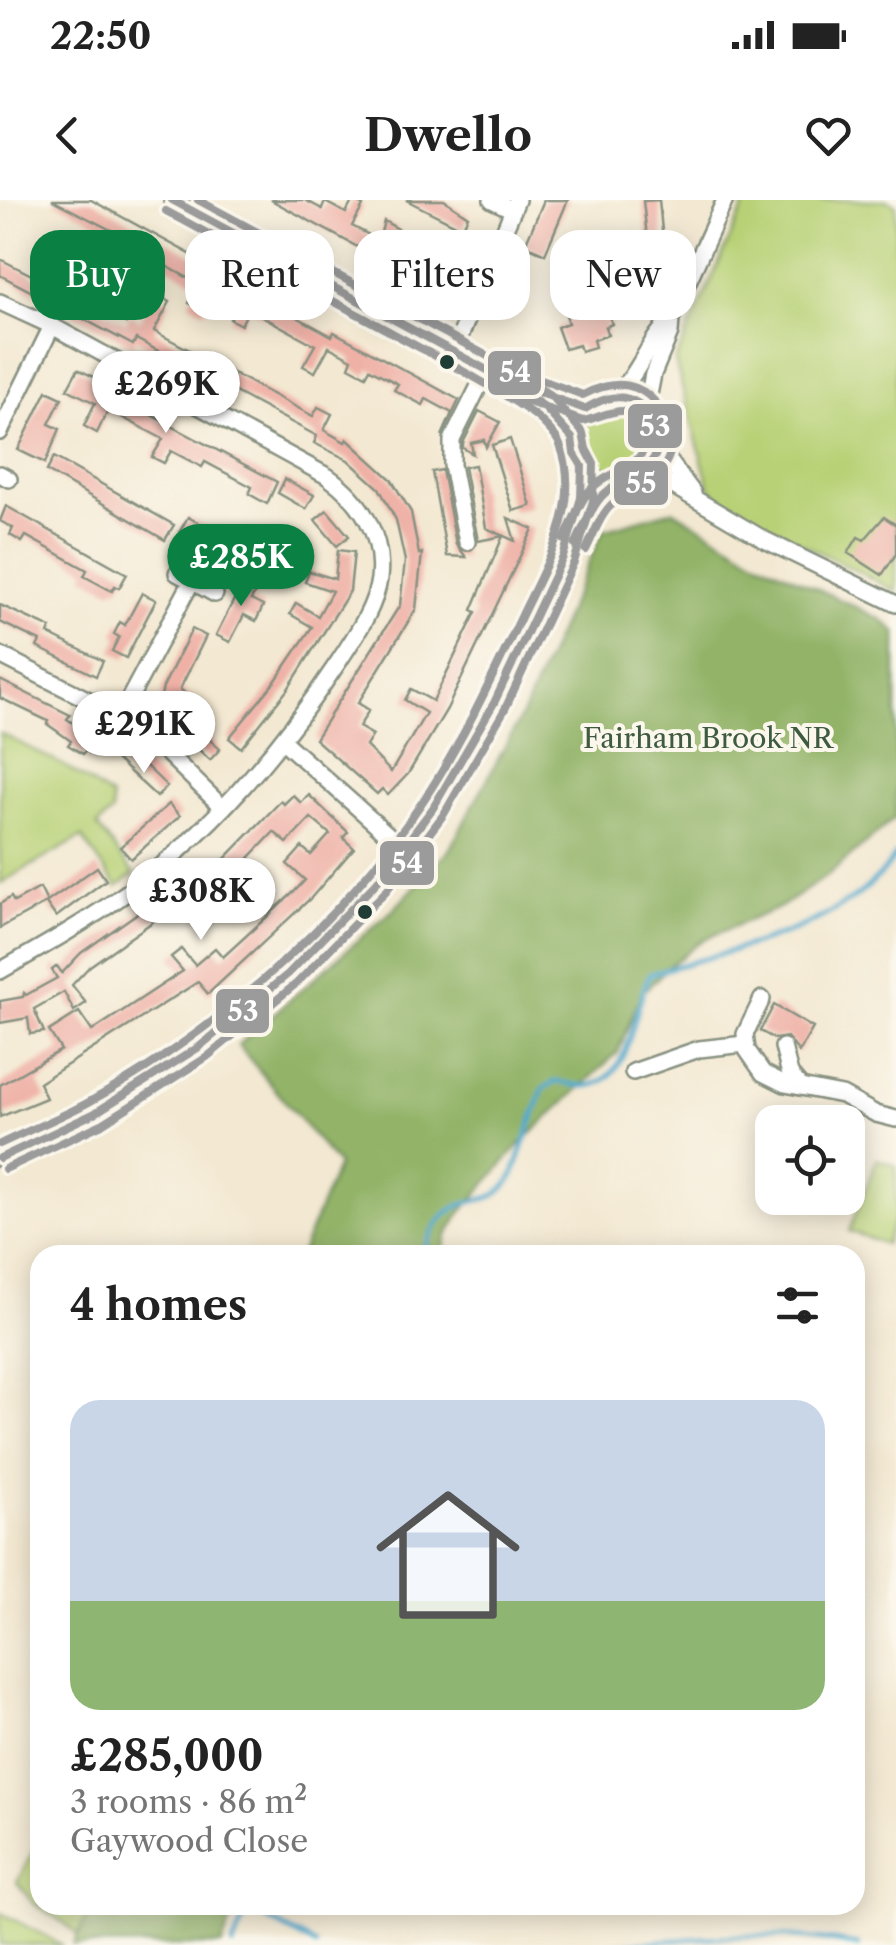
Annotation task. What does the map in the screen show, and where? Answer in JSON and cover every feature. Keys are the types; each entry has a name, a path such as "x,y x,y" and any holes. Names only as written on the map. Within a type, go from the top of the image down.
{"street":[{"path":"0,1158 95,1113 206,1042 288,974 404,849 466,755 562,556 580,498 582,466 572,438 542,405 510,382 172,200"},
{"path":"454,351 515,205 492,200"},
{"path":"696,264 725,200"},
{"path":"0,302 52,326 327,476 350,495 369,521 380,564 371,607 320,690 282,741 223,808 132,889 0,972"},
{"path":"614,397 640,368 660,330 671,320"},
{"path":"646,410 671,320"},
{"path":"0,432 52,326"},
{"path":"467,542 452,466 452,440 488,370"},
{"path":"510,382 585,409"},
{"path":"572,438 585,409 598,400 614,397 631,400 646,410 658,433 658,446 646,470 637,477 614,482 596,478 582,466"},
{"path":"658,446 699,500"},
{"path":"646,470 765,540 896,604"},
{"path":"562,556 574,546 591,510 614,482"},
{"path":"120,716 184,577 215,594"},
{"path":"0,655 120,716 168,754 223,808"},
{"path":"282,741 404,849"},
{"path":"762,999 747,1027 745,1044 763,1073 785,1084 842,1096 876,1114 896,1119"},
{"path":"632,1072 699,1049 745,1044"},
{"path":"783,1047 793,1080 802,1087"}],"green space":[{"path":"747,200 886,200 896,205 896,591 738,511 718,498 709,486 675,361"},
{"path":"615,406 639,415 648,439 639,463 615,472 591,463 582,439 591,415"},
{"name":"Fairham Brook NR","path":"673,510 757,560 881,619 896,632 896,817 831,873 781,907 704,939 668,967 641,994 618,1052 520,1144 460,1214 445,1245 304,1245 338,1165 238,1045 393,910 449,850 524,711 603,530"},
{"path":"0,733 65,766 111,797 112,812 97,826 134,874 117,887 82,837 0,883"},
{"path":"877,1159 896,1166 896,1215 885,1244 849,1231 855,1215 865,1215 865,1190"},
{"path":"30,1857 30,1899 17,1882"},
{"path":"1,1913 63,1945 0,1945"},
{"path":"52,1915 88,1915 78,1936"},
{"path":"88,1915 233,1915 222,1945 73,1945"}],"building":[{"path":"52,200 91,200 146,230 111,230"},
{"path":"271,200 305,200 322,209 325,202 346,213 353,200 363,206 352,226 360,230 354,230 354,245 334,234 334,230 326,230"},
{"path":"406,200 444,200 468,216 462,228"},
{"path":"544,200 568,200 555,230 550,230 545,254 530,247 530,233"},
{"path":"659,200 662,230 646,230 643,201"},
{"path":"384,221 397,230 382,230"},
{"path":"165,240 185,251 185,276 165,265"},
{"path":"0,259 30,274 30,291 0,275"},
{"path":"86,320 160,320 154,331 313,416 318,407 332,414 324,430 345,442 347,439 391,479 411,512 419,554 422,553 416,609 358,703 369,710 359,727 373,735 366,746 391,772 426,713 405,700 411,689 433,701 476,612 472,610 503,536 478,541 464,467 475,465 486,528 515,541 508,518 533,529 447,709 408,774 388,795 382,789 377,794 315,739 400,605 405,561 396,520 379,488 348,460 314,443 317,436 136,339 133,345"},
{"path":"269,320 302,320 332,336 334,332 459,400 442,436 452,413 426,399 423,405 394,390 398,384 370,369 366,376 349,367 352,359 329,347 315,372 303,366 315,345"},
{"path":"567,320 611,320 612,324 605,327 608,335 593,340 595,347 581,351 579,345 565,349 557,327"},
{"path":"78,369 107,384 104,390 277,482 267,504 249,494 252,487 205,462 202,467 171,451 164,463 152,457 163,439 108,410 97,433 84,426 95,403 67,389"},
{"path":"47,391 62,398 49,424 60,429 45,463 18,450"},
{"path":"479,411 500,422 486,447 484,440 471,443 473,454 463,448 463,443"},
{"path":"510,439 531,506 513,511 492,445"},
{"path":"54,457 174,525 165,540 47,471"},
{"path":"442,470 456,544 466,557 447,556 432,472"},
{"path":"285,479 314,495 306,509 278,493"},
{"path":"6,506 127,574 119,588 115,586 112,591 84,576 87,570 26,536 22,542 10,535 13,528 0,521"},
{"path":"327,510 349,536 337,546 315,520"},
{"path":"188,517 253,553 247,564 180,531"},
{"path":"884,517 896,525 896,554 882,575 848,553 858,537 864,540"},
{"path":"338,550 354,552 350,591 288,689 241,748 229,738 274,683 312,627 290,614 296,603 318,616 332,591 305,582 309,571 335,579"},
{"path":"246,576 260,584 251,600 263,606 256,621 244,615 230,642 216,635"},
{"path":"142,593 156,600 126,658 112,651 119,637 114,634 120,622 125,625"},
{"path":"0,605 51,628 48,634 103,661 96,676 37,647 40,641 0,622"},
{"path":"192,629 206,636 180,689 208,719 199,730 220,749 210,760 161,715 173,702 161,696 163,687"},
{"path":"0,680 70,715 67,719 102,743 91,754 68,745 71,741 48,721 0,698"},
{"path":"120,754 139,767 143,763 167,786 157,797 116,759"},
{"path":"293,795 301,803 309,795 348,832 343,838 354,848 311,898 208,994 198,982 39,1083 46,1098 0,1117 0,1085 61,1050 49,1031 79,1012 92,1031 183,971 171,957 181,949 195,965 215,948 223,957 305,880 287,864 302,847 311,855 330,834 311,818 287,843 274,832 249,858 257,866 233,891 213,871 281,801 284,804"},
{"path":"169,804 180,816 131,859 120,847"},
{"path":"193,865 204,878 151,923 90,966 72,985 86,1003 74,1011 64,992 34,1009 44,1032 30,1034 28,1018 0,1023 0,1001 23,997 24,993 57,978 52,970 57,966 62,973 81,953 146,907"},
{"path":"97,867 106,880 56,917 46,903 0,928 0,904 11,897 14,902 40,888 47,902"},
{"path":"774,1005 813,1028 799,1052 787,1037 775,1039 760,1031"}],"waterway":[{"path":"427,1245 447,1213 493,1196 506,1186 543,1089 554,1082 586,1086 601,1082 613,1072 629,1040 650,974 751,945 819,919 875,880 896,854"},
{"path":"233,1945 245,1915"},
{"path":"264,1917 316,1945"},
{"path":"614,1945 765,1936 858,1945"}],"transit line":[{"name":"53","path":"0,1158 95,1113 199,1047 288,974 377,882 433,808 494,703 563,557 581,498 582,466 574,453 572,438 542,405 487,370 172,200"},
{"name":"54","path":"5,1169 102,1124 207,1057 297,983 386,891 444,814 505,709 574,562 593,501 594,464 583,433 550,395 493,359 198,200"},
{"name":"55","path":"0,1144 89,1102 183,1042 273,971 354,889 423,801 464,733 542,575 565,510 566,467 560,445 534,415 459,369 166,211"},
{"name":"55","path":"525,374 583,395 609,386 636,388 655,402 667,422 671,440 665,464 608,508 586,550"},
{"name":"53","path":"521,386 585,409 606,399 629,399 645,409 655,426 658,441 651,462 601,497 575,545"},
{"name":"54","path":"517,398 583,421 625,411 638,420 644,433 642,453 590,490 564,540"}]}
